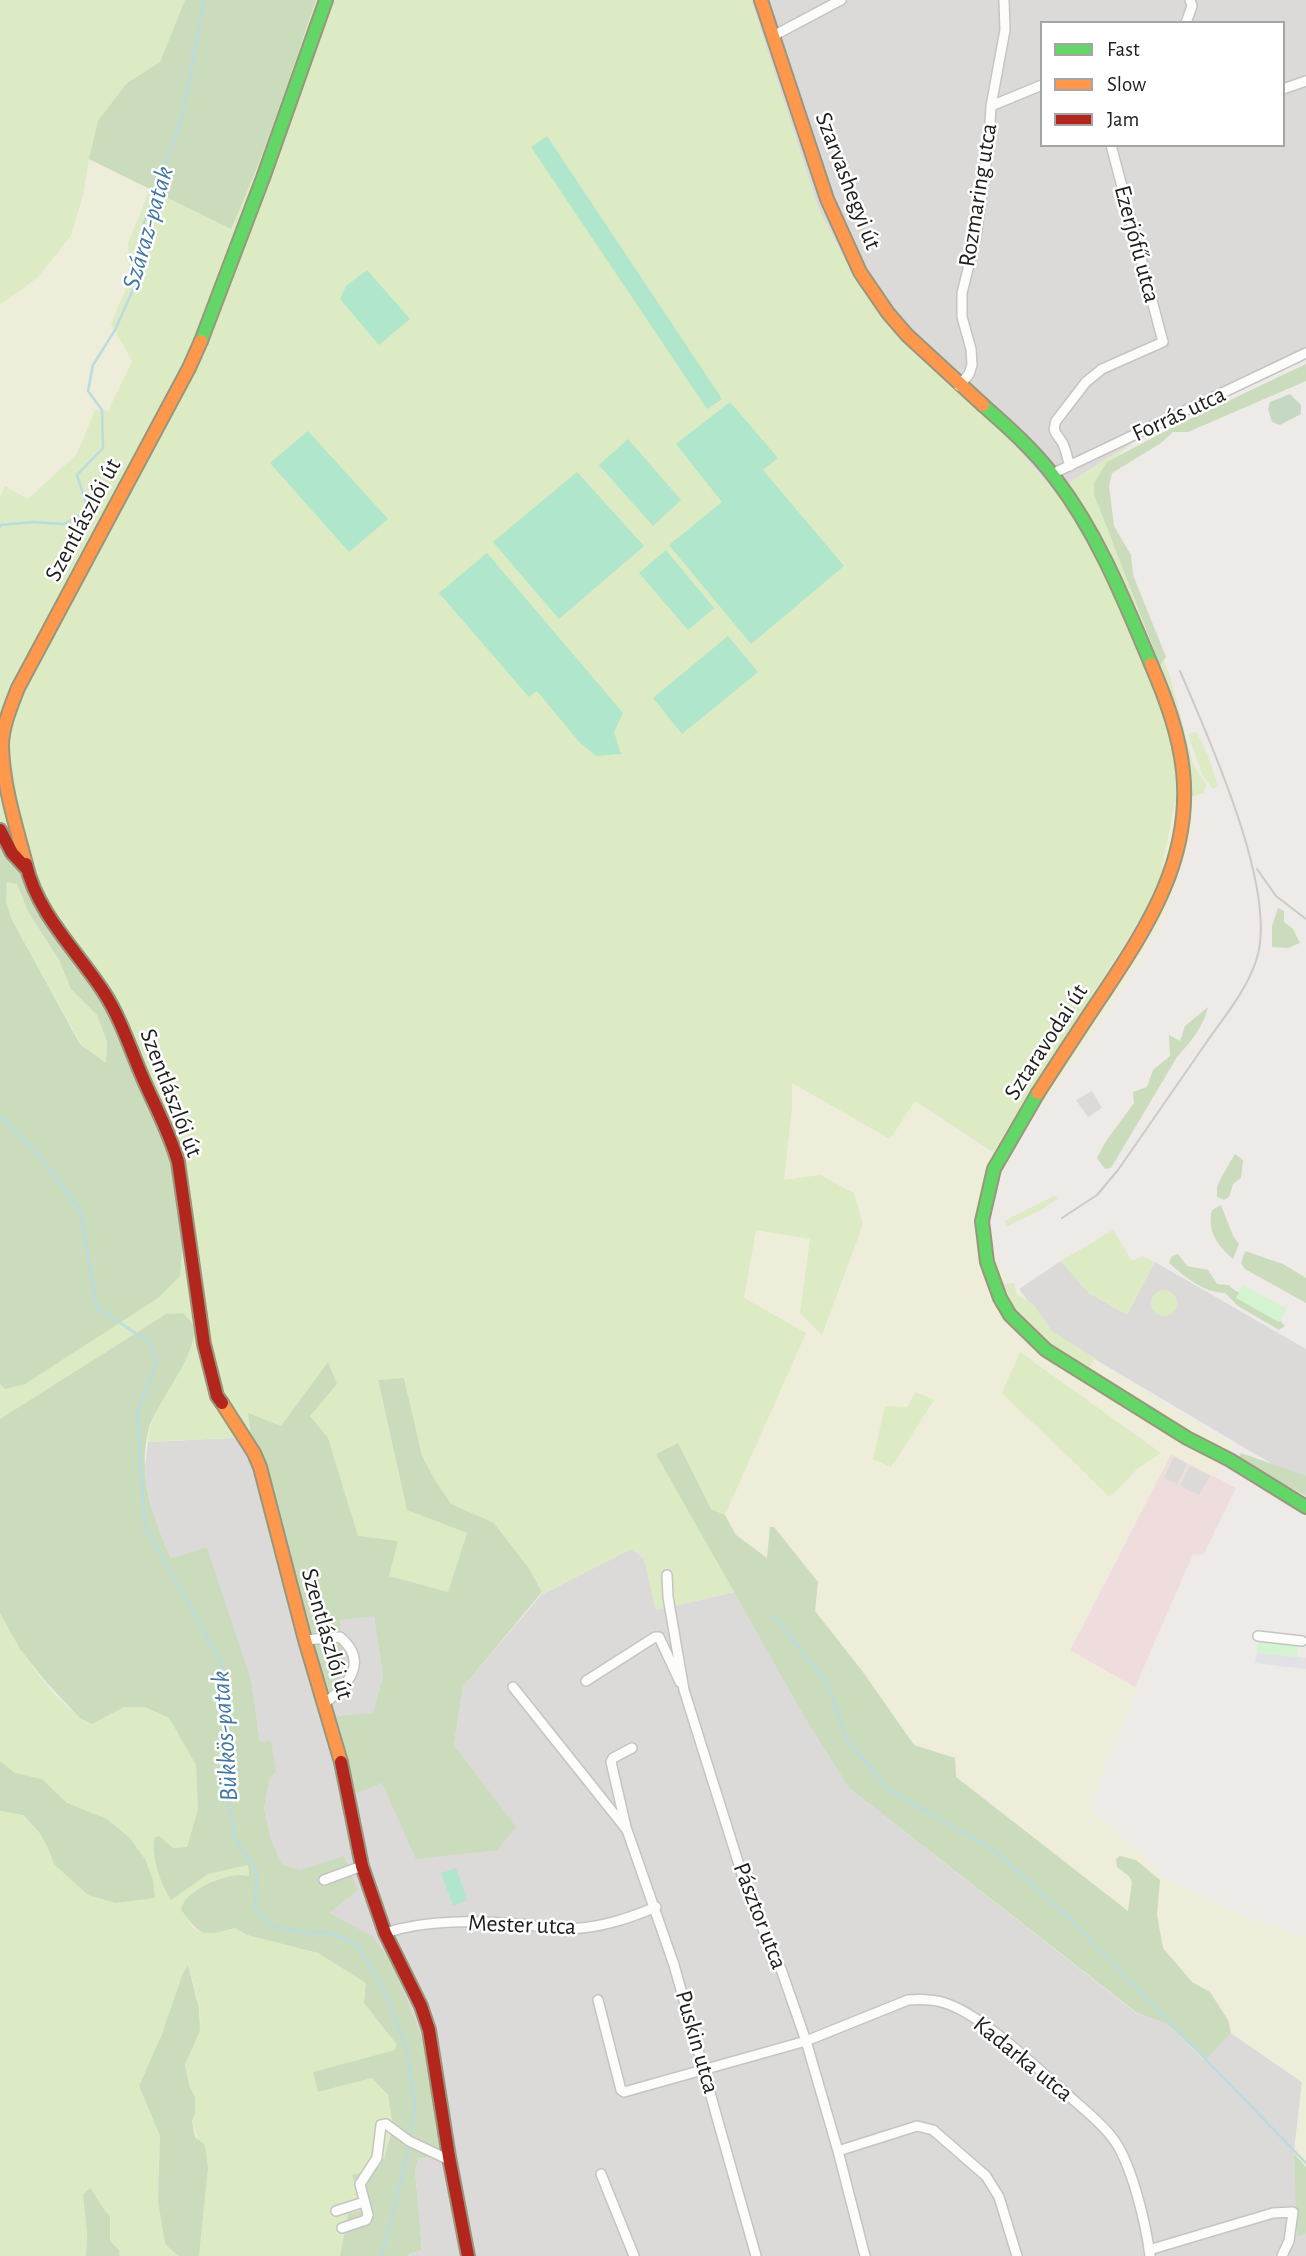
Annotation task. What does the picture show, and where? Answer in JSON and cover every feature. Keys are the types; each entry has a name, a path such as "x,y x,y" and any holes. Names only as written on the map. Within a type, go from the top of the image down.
{"main road":[{"name":"Szentlászlói út","path":"326,0 204,335 189,368 18,688 9,711 2,744 8,792 27,870 49,916 103,991 119,1019 171,1137 178,1162 204,1344 218,1396 260,1467 305,1640 339,1750 362,1866 385,1933 421,2006 429,2031 468,2256"},
{"name":"Szarvashegyi út","path":"761,0 830,208 871,289 894,320 922,350 1029,448 1052,474"},
{"name":"Sztaravodai út","path":"1052,474 1081,514 1100,547 1158,680 1174,728 1183,767 1183,821 1175,864 1159,905 1022,1117 994,1169 982,1221 987,1262 1010,1315 1046,1350 1187,1438 1230,1460 1306,1507"},
{"path":"0,830 12,853 27,870"}],"street":[{"path":"773,36 841,0"},
{"name":"Rozmaring utca","path":"960,386 972,365 971,349 962,317 962,292 976,237 989,142 991,106 1005,30 1004,0"},
{"path":"1187,21 1192,6 1190,0"},
{"path":"1285,88 1306,81"},
{"path":"991,106 1040,86"},
{"name":"Ezerjófű utca","path":"1070,466 1061,441 1055,435 1053,428 1056,421 1086,382 1102,369 1163,342 1112,147"},
{"name":"Forrás utca","path":"1052,474 1306,353"},
{"name":"Pásztor utca","path":"667,1575 668,1597 684,1690 751,1903 781,1969 806,2041 865,2256"},
{"path":"1258,1636 1301,1641"},
{"path":"305,1640 340,1637 351,1647 355,1661 352,1675 341,1691 325,1703"},
{"path":"586,1681 659,1637 684,1690"},
{"name":"Puskin utca","path":"513,1687 627,1830"},
{"name":"Puskin utca","path":"632,1748 613,1758 611,1762 627,1830 656,1907 705,2070 756,2256"},
{"path":"324,1880 362,1866"},
{"name":"Mester utca","path":"385,1933 410,1926 448,1923 573,1929 622,1921 656,1907"},
{"name":"Kadarka utca","path":"598,2000 621,2090 624,2092 806,2041 908,2000 926,1998 968,2014 1038,2069 1115,2140 1130,2173 1149,2253"},
{"path":"342,2228 366,2220 368,2216 360,2184 377,2158 381,2125 386,2124 409,2141 445,2158 449,2157"},
{"path":"838,2151 916,2126 933,2130 985,2176 999,2197 1017,2256"},
{"path":"601,2174 634,2256"},
{"path":"336,2211 364,2202"},
{"path":"1149,2253 1273,2213 1293,2212 1289,2241 1282,2256"}],"shaded area":[{"path":"751,0 1306,0 1306,358 1135,441 1055,492 998,426 918,354 866,293 818,208"},
{"path":"1092,1091 1102,1108 1088,1117 1076,1100"},
{"path":"1061,1261 1089,1293 1127,1314 1155,1262 1306,1349 1306,1484 1049,1332 1019,1289"},
{"path":"251,1437 346,1668 340,1620 374,1615 383,1676 373,1714 337,1716 356,1794 382,1783 515,1828 454,1745 463,1687 541,1595 631,1549 644,1558 656,1610 734,1592 849,1788 1136,2013 1167,2024 1204,2060 1231,2033 1302,2082 1294,2153 1298,2237 1306,2234 1306,2256 410,2256 409,2254 422,2250 415,2169 419,2158 438,2157 328,1913 300,1870 282,1864 271,1839 264,1808 270,1776 260,1742 251,1679 207,1547 171,1558 154,1520 146,1482 148,1442"},
{"path":"1171,1454 1236,1488 1203,1555 1193,1554 1135,1687 1070,1651"},
{"path":"1174,1457 1187,1464 1177,1484 1164,1478"},
{"path":"1190,1466 1210,1476 1199,1495 1180,1486"},
{"path":"1257,1653 1306,1658 1306,1669 1255,1663"}],"green space":[{"path":"0,0 185,0 160,62 127,83 89,159 83,195 71,236 37,278 0,305"},
{"path":"185,0 316,0 266,144 231,229 89,159 98,121 127,83 160,62"},
{"path":"316,0 751,0 818,208 866,293 918,354 998,426 1054,492 1135,441 1110,467 1102,501 1171,679 1193,764 1206,784 1204,793 1175,802 1160,878 1148,907 993,1152 915,1101 890,1139 792,1083 784,1180 820,1175 854,1193 863,1224 822,1335 800,1313 810,1239 756,1230 744,1298 806,1333 725,1515 711,1509 678,1443 657,1454 734,1592 656,1610 644,1558 631,1549 541,1595 542,1592 528,1567 494,1523 451,1504 435,1480 422,1456 404,1378 378,1381 407,1510 467,1533 448,1592 388,1576 358,1537 328,1438 309,1416 337,1384 328,1363 281,1426 248,1414 251,1437 148,1442 159,1404 193,1344 183,1313 166,1314 0,1419 0,1384 6,1389 180,1276 182,1255 173,1155 55,930 0,837 0,496 5,486 28,499 77,454 95,410 108,411 132,361 111,324 130,279 128,243 150,189 230,228 283,99"},
{"path":"547,136 722,399 707,409 531,147"},
{"path":"89,159 150,189 128,243 130,279 111,324 132,361 108,412 95,410 77,454 27,499 5,487 0,496 0,305 37,278 71,236 83,195"},
{"path":"367,270 410,319 379,345 340,299 346,286"},
{"path":"1306,364 1306,381 1188,432 1173,432 1161,443 1112,473 1109,486 1114,526 1131,555 1133,575 1166,657 1160,665 1094,494 1094,483 1107,462 1171,428"},
{"path":"1290,394 1301,405 1301,414 1280,425 1272,422 1268,409 1270,402"},
{"path":"730,402 778,458 763,470 844,566 751,644 669,545 722,502 676,444"},
{"path":"308,431 388,519 349,552 270,463"},
{"path":"628,439 681,500 653,526 599,465"},
{"path":"577,472 644,546 559,619 493,542"},
{"path":"666,550 714,608 688,630 639,573"},
{"path":"487,553 623,713 614,732 621,754 597,756 581,744 537,691 529,697 439,593"},
{"path":"728,636 758,672 682,734 653,698"},
{"path":"1196,732 1208,755 1218,786 1213,789 1202,774 1188,734"},
{"path":"1196,795 1192,835 1169,908 1135,970 1023,1132 1003,1169 992,1202 991,1242 1013,1292 1019,1289 1049,1332 1233,1445 1214,1477 1171,1454 1070,1650 1137,1689 1102,1774 1091,1810 1166,1879 1256,1921 1306,1938 1306,2167 1294,2153 1302,2082 1231,2033 1228,2020 1211,1992 1192,1982 1163,1948 1157,1915 1160,1880 1122,1872 1129,1876 1132,1882 1129,1912 956,1776 955,1758 914,1745 863,1672 814,1611 818,1582 775,1528 770,1528 768,1559 736,1535 725,1515 805,1334 744,1298 756,1229 810,1239 800,1313 820,1175 784,1180 792,1083 890,1138 914,1101 993,1152 1148,907 1160,878 1175,801"},
{"path":"0,837 55,930 117,1017 173,1154 184,1225 180,1276 158,1298 25,1384 5,1389 0,1384","holes":["7,882 17,884 29,913 59,960 71,989 97,1015 107,1042 106,1063 80,1044 12,920 6,903"]},
{"path":"7,882 18,884 29,913 59,960 71,989 97,1015 107,1042 106,1064 81,1044 12,920 6,903"},
{"path":"1278,908 1284,911 1284,922 1293,929 1300,943 1288,948 1272,947 1272,926"},
{"path":"1208,1007 1200,1027 1177,1057 1111,1168 1105,1169 1097,1158 1134,1103 1133,1092 1147,1087 1153,1070 1170,1056 1169,1035 1180,1041 1185,1026"},
{"path":"1235,1154 1243,1160 1241,1178 1233,1184 1229,1197 1224,1200 1217,1197 1217,1187"},
{"path":"1054,1196 1058,1198 1041,1210 1007,1226 1004,1221"},
{"path":"1221,1205 1239,1244 1233,1259 1218,1243 1212,1231 1212,1210"},
{"path":"1113,1230 1132,1261 1143,1256 1155,1262 1127,1315 1089,1293 1061,1261"},
{"path":"1245,1251 1283,1264 1306,1278 1306,1303 1245,1269 1241,1263"},
{"path":"1178,1254 1187,1266 1208,1270 1217,1284 1229,1285 1255,1300 1285,1326 1279,1330 1238,1306 1225,1293 1202,1287 1188,1278 1169,1263 1172,1256"},
{"path":"1014,1283 1017,1295 1033,1304 1052,1331 1095,1358 1089,1368 1048,1343 1028,1324 1003,1284"},
{"path":"1243,1285 1287,1309 1279,1322 1236,1298"},
{"path":"1164,1290 1173,1294 1177,1303 1173,1312 1164,1316 1155,1312 1151,1303 1155,1294"},
{"path":"183,1313 193,1325 194,1335 185,1361 149,1428 145,1462 148,1494 171,1558 207,1547 251,1679 260,1742 271,1741 276,1772 270,1777 264,1808 271,1839 282,1864 300,1870 344,1856 358,1890 329,1913 372,1936 392,1963 422,2038 441,2153 438,2157 419,2158 415,2169 422,2250 409,2256 340,2256 348,2214 363,2210 352,2175 372,2171 374,2164 384,2159 393,2126 388,2095 372,2078 318,2092 313,2072 395,2050 397,2044 364,2003 366,1983 318,1953 247,1935 235,1928 204,1933 194,1926 181,1910 190,1895 220,1879 249,1876 248,1865 208,1874 171,1900 167,1893 156,1862 154,1838 159,1836 173,1848 187,1847 198,1809 196,1765 169,1718 145,1707 124,1707 92,1724 80,1718 20,1649 0,1613 0,1419 166,1314"},
{"path":"1020,1352 1161,1453 1137,1469 1110,1497 1002,1393"},
{"path":"328,1362 337,1384 310,1416 328,1438 358,1536 398,1541 389,1576 448,1592 467,1533 407,1510 378,1380 404,1378 422,1456 435,1480 451,1504 494,1523 528,1567 542,1592 463,1687 454,1745 516,1827 497,1850 416,1859 382,1783 356,1794 336,1716 373,1713 383,1676 374,1616 340,1620 346,1668 328,1695 267,1476 251,1437 248,1413 281,1426"},
{"path":"916,1392 934,1400 891,1467 873,1459 885,1406 907,1407"},
{"path":"678,1443 711,1509 725,1515 736,1535 767,1558 770,1527 774,1527 818,1582 815,1611 863,1672 914,1745 955,1758 956,1777 1128,1911 1132,1882 1129,1876 1117,1867 1116,1859 1120,1856 1136,1860 1160,1880 1157,1915 1163,1948 1192,1982 1210,1992 1228,2020 1231,2033 1205,2060 1167,2024 1137,2013 849,1788 803,1714 656,1454"},
{"path":"1241,1453 1306,1476 1306,1496 1238,1459"},
{"path":"0,1613 17,1643 51,1690 64,1704 92,1724 124,1706 145,1707 169,1718 196,1765 198,1809 187,1847 173,1848 159,1837 160,1870 166,1892 171,1899 208,1874 248,1865 249,1877 243,1874 214,1880 192,1893 188,1916 194,1929 207,1933 235,1928 247,1935 318,1953 366,1983 364,2003 397,2045 395,2050 313,2072 318,2092 372,2078 387,2094 392,2107 393,2121 381,2169 363,2210 348,2215 340,2256 199,2256 208,2169 192,2121 194,2100 187,2075 187,2059 198,2036 200,2024 198,1998 188,1966 139,2086 160,2136 158,2201 165,2244 178,2256 120,2256 119,2250 110,2242 110,2216 101,2208 97,2197 83,2195 87,2232 86,2256 0,2256 0,1811 22,1815 39,1832 54,1864 116,1903 155,1898 153,1880 145,1859 129,1837 107,1819 67,1803 42,1779 14,1773 0,1761"},
{"path":"1258,1639 1298,1643 1297,1657 1257,1653"},
{"path":"0,1761 15,1773 42,1779 67,1803 107,1819 129,1837 145,1859 153,1880 155,1898 116,1903 88,1895 54,1864 39,1832 23,1815 0,1811"},
{"path":"456,1868 467,1900 453,1906 441,1873"},
{"path":"188,1965 199,2008 200,2031 185,2065 195,2097 192,2121 195,2137 205,2145 208,2169 199,2256 178,2256 165,2244 158,2201 160,2136 139,2086"},
{"path":"1294,2153 1306,2167 1306,2234 1297,2237"},
{"path":"90,2188 110,2216 110,2241 119,2250 120,2256 86,2256 87,2232 83,2195"}],"waterway":[{"name":"Száraz-patak","path":"0,527 32,522 64,524 88,510 77,475 103,448 102,410 88,391 93,365 115,330 140,274 142,228 183,114 204,0"},
{"name":"Bükkös-patak","path":"0,1115 40,1157 80,1210 97,1308 151,1343 156,1363 137,1414 145,1526 221,1662 230,1742 227,1795 235,1838 257,1873 255,1909 271,1926 309,1933 329,1932 358,1945 386,1995 406,2048 415,2104 410,2138"},
{"path":"774,1616 828,1685 846,1738 888,1789 994,1850 1069,1918 1306,2163"},
{"name":"Bükkös-patak","path":"381,2256 409,2145"}],"tram line":[{"path":"1062,1218 1097,1195 1118,1170 1234,1004 1256,961 1261,932 1258,896 1250,857 1223,774 1180,671"},
{"path":"1257,869 1276,896 1306,919"}],"traffic: fast":[{"path":"201,341 263,178 326,0"},
{"path":"983,405 1039,458 1070,499 1109,568 1151,664"},
{"path":"1038,1093 994,1169 982,1221 987,1262 1000,1298 1010,1315 1046,1350 1187,1438 1230,1460 1306,1507"}],"traffic: slow":[{"path":"761,0 827,199 860,272 907,335 983,405"},
{"path":"26,864 5,776 2,746 7,717 18,688 201,341"},
{"path":"1038,1093 1122,966 1152,914 1174,860 1181,832 1183,771 1171,717 1151,664"},
{"path":"222,1403 260,1467 305,1640 341,1762"}],"traffic: jam":[{"path":"0,830 12,853 25,867"},
{"path":"26,864 31,882 48,915 116,1013 171,1142 178,1162 204,1344 217,1396 222,1403"},
{"path":"341,1762 362,1866 385,1933 421,2006 429,2030 468,2256"}]}
